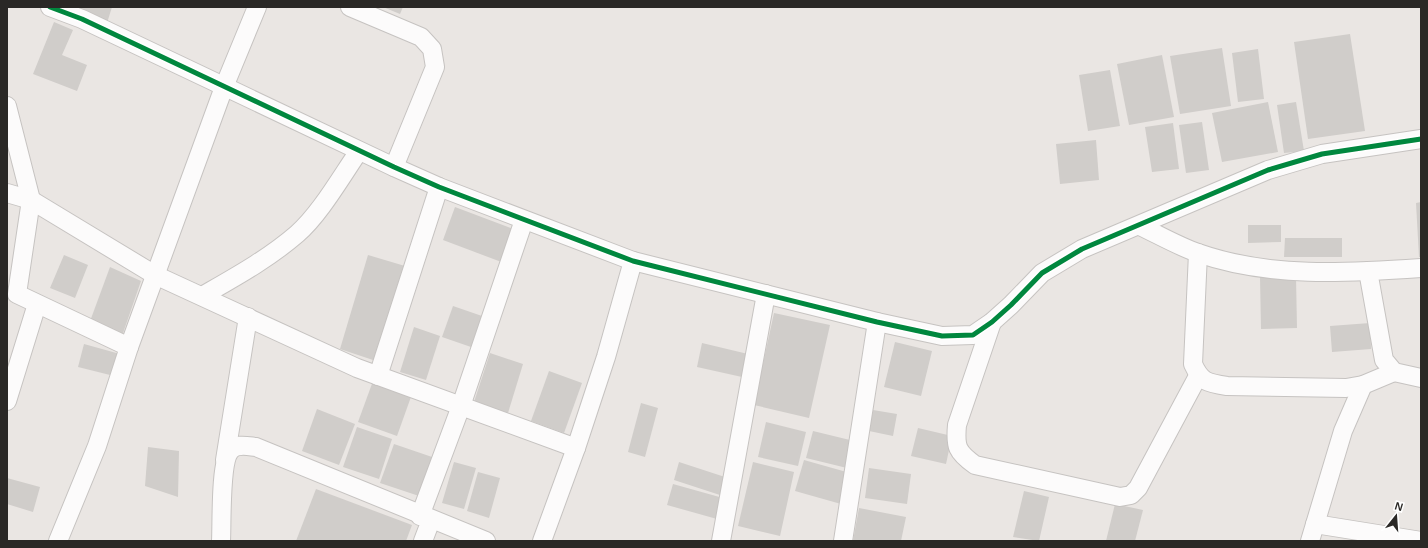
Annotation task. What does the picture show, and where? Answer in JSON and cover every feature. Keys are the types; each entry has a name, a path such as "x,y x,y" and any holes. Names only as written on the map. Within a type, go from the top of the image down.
{"street":[{"path":"50,7 82,19 359,151 439,187 633,261 878,322 942,336 974,335 992,322 1042,273 1082,249 1140,226 1268,170 1322,154 1421,139"},
{"path":"58,541 97,446 129,347 224,87 257,7"},
{"path":"350,7 421,37 432,49 435,67 394,167"},
{"path":"7,106 31,200 12,293 129,347"},
{"path":"202,296 260,263 298,233 324,202 359,151"},
{"path":"378,376 439,187"},
{"path":"7,193 31,200 156,275 357,368 576,448"},
{"path":"423,541 426,518 524,220"},
{"path":"1140,226 1198,253 1244,265 1279,270 1368,271 1421,268"},
{"path":"1198,253 1193,364 1198,376 1210,383 1226,386 1346,388 1363,385 1394,372 1421,378"},
{"path":"542,541 576,448 606,357 633,261"},
{"path":"1368,271 1384,360 1394,372"},
{"path":"721,541 766,294"},
{"path":"7,401 37,304"},
{"path":"221,541 224,463 248,317"},
{"path":"843,541 878,322"},
{"path":"992,322 957,425 956,442 962,456 975,465 1120,497 1131,495 1138,488 1198,376"},
{"path":"1363,385 1343,431 1312,533 1421,541"},
{"path":"224,463 230,451 241,445 256,447 426,518 486,541"}],"building":[{"path":"61,7 112,7 107,23"},
{"path":"383,7 403,7 400,14"},
{"path":"54,22 73,30 62,55 87,65 77,91 33,74"},
{"path":"1350,34 1365,131 1308,139 1294,42"},
{"path":"1222,48 1231,106 1180,114 1170,56"},
{"path":"1258,49 1264,99 1238,102 1232,53"},
{"path":"1162,55 1174,117 1129,125 1117,64"},
{"path":"1110,70 1120,126 1088,131 1079,75"},
{"path":"1268,102 1278,152 1222,162 1212,113"},
{"path":"1296,102 1304,151 1284,153 1277,105"},
{"path":"1202,122 1209,170 1186,173 1179,125"},
{"path":"1173,123 1179,169 1152,172 1145,127"},
{"path":"1096,140 1099,180 1060,184 1056,144"},
{"path":"1421,202 1421,257 1419,257 1416,203"},
{"path":"455,207 516,230 504,263 443,240"},
{"path":"1248,225 1281,225 1281,242 1248,243"},
{"path":"1285,238 1342,238 1342,257 1284,257"},
{"path":"64,255 88,265 75,298 50,288"},
{"path":"368,255 405,266 376,361 340,349"},
{"path":"110,267 141,281 122,336 89,324"},
{"path":"1260,277 1296,277 1297,328 1261,329"},
{"path":"453,306 482,316 471,347 442,337"},
{"path":"774,313 830,325 809,418 754,405"},
{"path":"1370,323 1371,349 1332,352 1330,326"},
{"path":"414,327 440,336 426,380 400,372"},
{"path":"895,342 932,351 921,396 884,387"},
{"path":"702,343 748,354 742,377 697,367"},
{"path":"84,344 120,354 114,376 78,367"},
{"path":"490,353 523,364 508,413 474,402"},
{"path":"549,371 582,383 564,433 531,421"},
{"path":"373,381 412,394 397,436 358,422"},
{"path":"641,403 658,408 645,457 628,452"},
{"path":"317,409 355,424 339,465 302,451"},
{"path":"873,410 897,414 893,436 869,431"},
{"path":"766,422 806,432 798,466 758,457"},
{"path":"357,427 392,439 379,479 343,467"},
{"path":"918,428 952,436 946,464 911,456"},
{"path":"813,431 854,441 847,468 806,458"},
{"path":"394,444 435,458 422,497 380,483"},
{"path":"148,447 179,451 178,497 145,486"},
{"path":"804,460 850,473 841,504 795,491"},
{"path":"454,462 476,468 464,509 442,503"},
{"path":"679,462 728,478 723,496 674,480"},
{"path":"753,462 794,472 780,536 738,526"},
{"path":"869,468 911,474 907,504 865,498"},
{"path":"478,472 500,478 489,518 467,511"},
{"path":"7,478 40,487 33,512 7,504"},
{"path":"673,484 723,498 717,519 667,505"},
{"path":"316,489 412,525 406,541 296,541"},
{"path":"1024,491 1049,497 1039,541 1013,537"},
{"path":"1115,504 1143,510 1135,541 1106,541"},
{"path":"859,508 906,517 901,541 853,541"}],"cycle path":[{"path":"50,7 82,19 439,187 633,261 877,322 942,336 973,335 992,322 1011,305 1042,273 1082,249 1268,170 1322,154 1421,139"}]}
